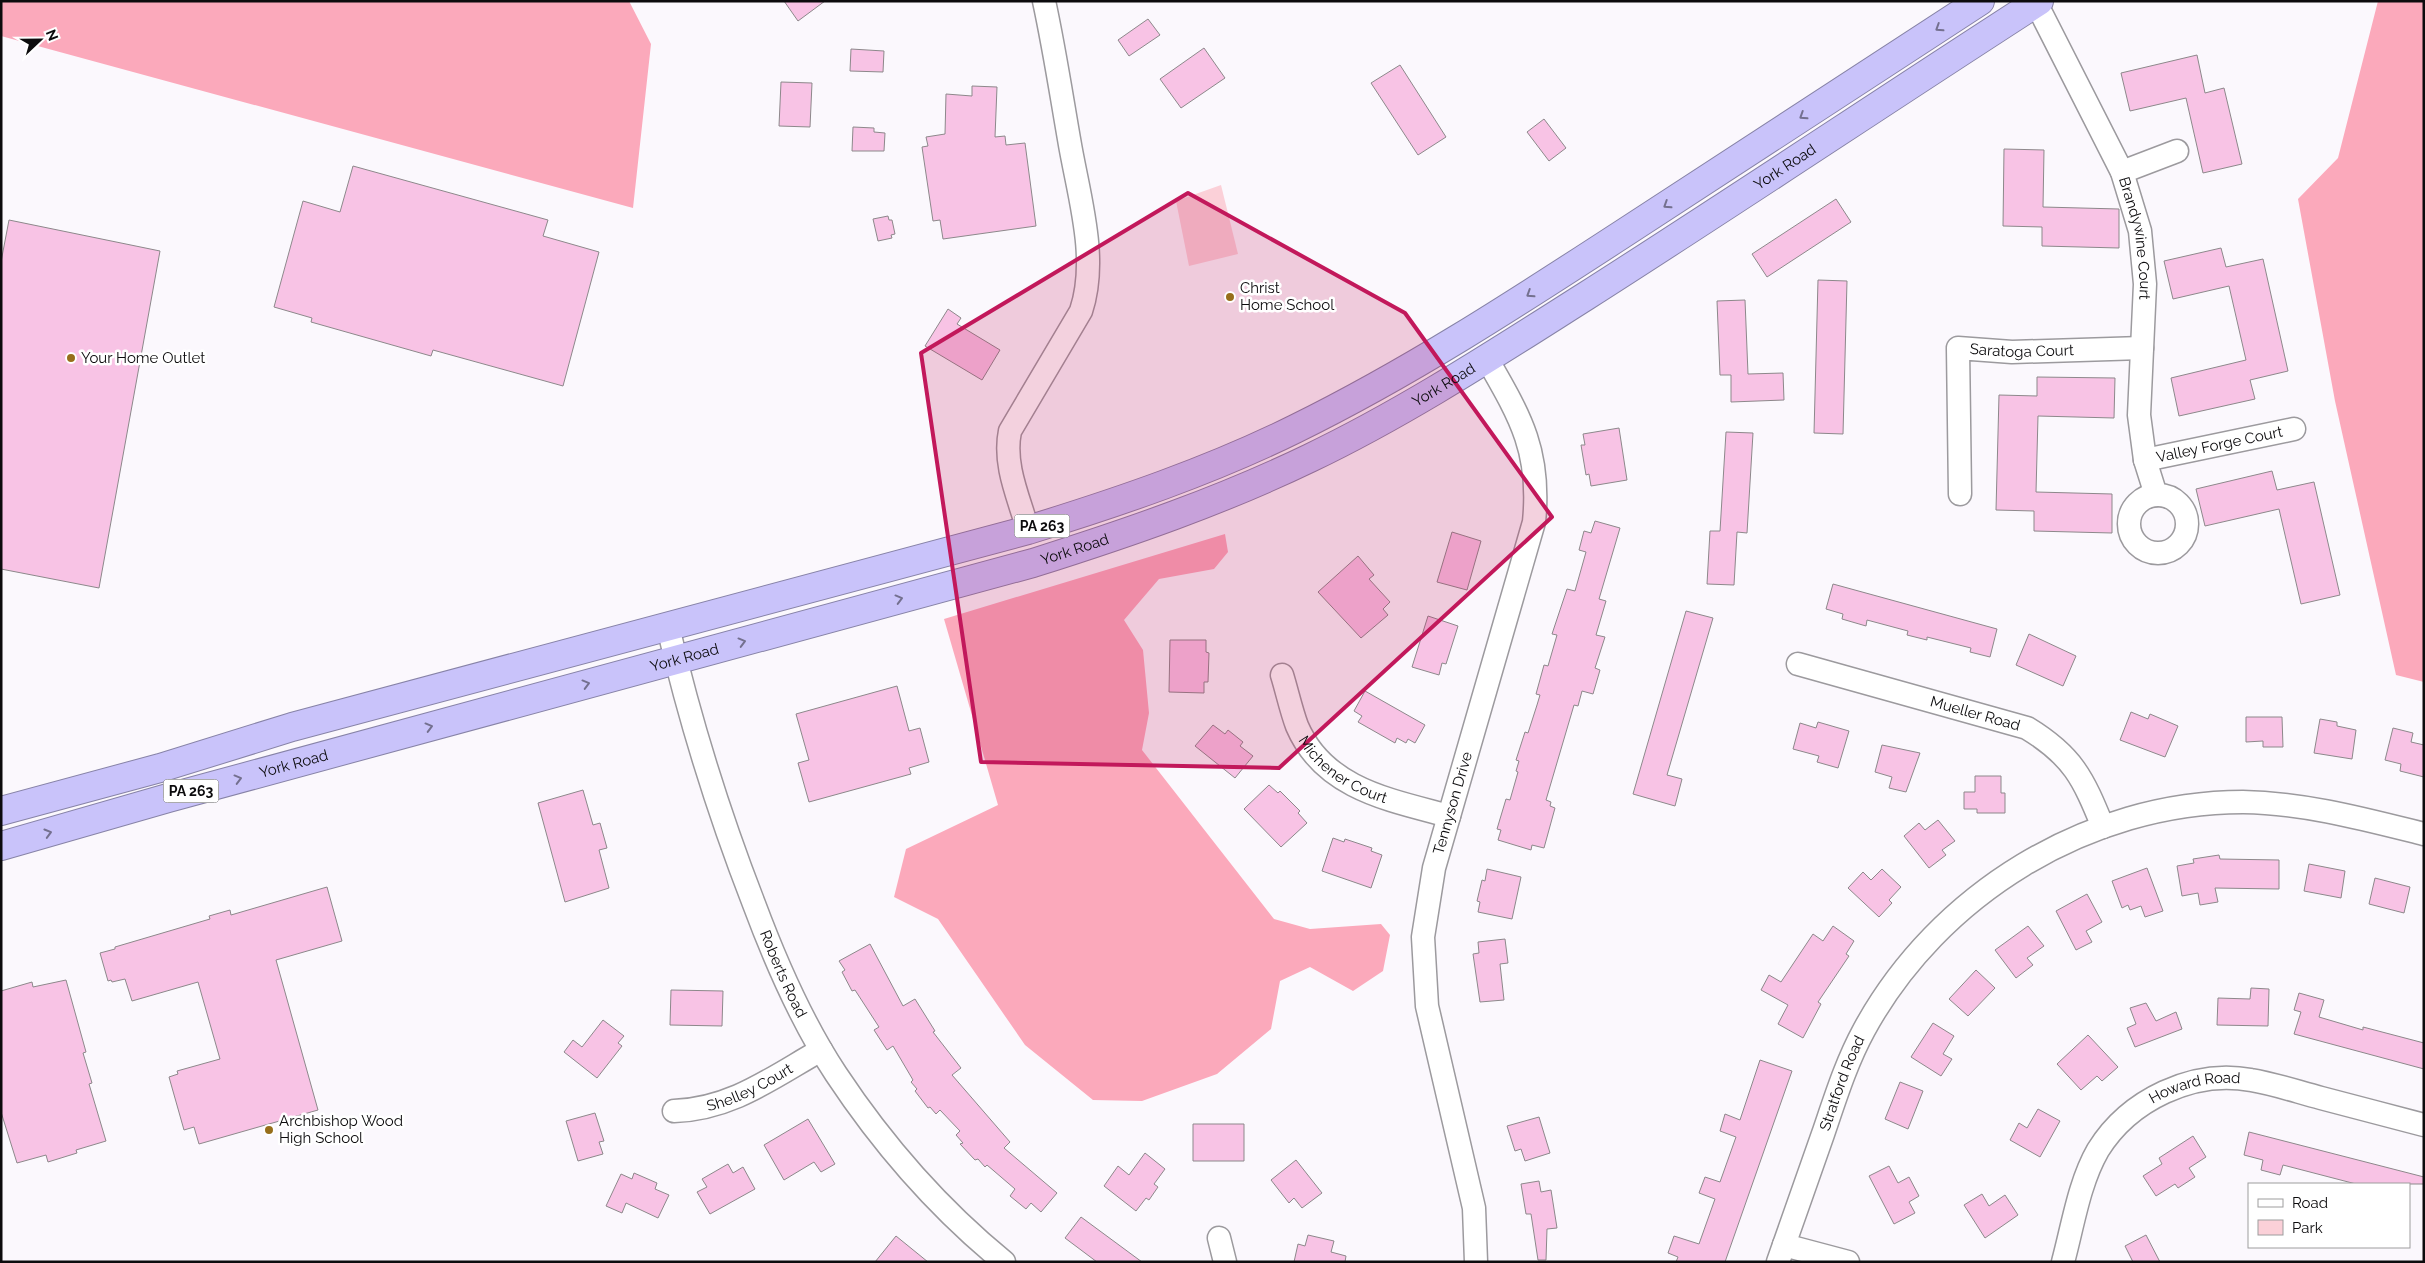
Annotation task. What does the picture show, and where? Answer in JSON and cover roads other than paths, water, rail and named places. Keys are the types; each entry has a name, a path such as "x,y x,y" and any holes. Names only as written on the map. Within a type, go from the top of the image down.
{"highway":[{"name":"York Road","path":"1,811 160,768 292,727 1028,530 1104,507 1194,473 1292,430 1404,371 1512,306 1980,1"},
{"name":"York Road","path":"1,846 177,795 1033,563 1115,537 1214,501 1313,456 1395,413 1487,359 2036,2"}],"street":[{"path":"1028,530 1008,462 1006,448 1010,431 1081,311 1087,293 1089,273 1085,228 1044,1"},
{"name":"Brandywine Court","path":"2036,2 2122,172 2140,231 2145,284 2139,415 2145,460 2156,495"},
{"path":"2122,172 2177,152"},
{"name":"Saratoga Court","path":"1960,494 1958,348 2012,352 2142,348"},
{"name":"Tennyson Drive","path":"1476,1262 1474,1208 1427,1006 1423,960 1428,891 1530,542 1537,497 1531,448 1518,412 1487,359"},
{"name":"Valley Forge Court","path":"2145,460 2294,429"},
{"name":"Roberts Road","path":"668,627 720,814 738,864 776,962 821,1050 874,1130 901,1162 942,1207 1002,1261"},
{"name":"Mueller Road","path":"1798,664 2027,728 2050,742 2070,761 2086,784 2104,827"},
{"name":"Michener Court","path":"1282,674 1297,725 1305,741 1334,774 1348,784 1372,795 1449,816"},
{"path":"2104,827 2155,812 2185,806 2243,802 2321,809 2424,834"},
{"name":"Stratford Road","path":"1781,1253 1854,1049 1877,1008 1898,979 1945,925 1980,894 2023,864 2047,851 2104,827"},
{"name":"Shelley Court","path":"674,1111 719,1105 736,1099 821,1050"},
{"name":"Howard Road","path":"2063,1262 2086,1178 2098,1150 2117,1126 2132,1112 2167,1090 2187,1083 2218,1078 2250,1080 2424,1125"},
{"path":"1219,1238 1224,1262"},
{"path":"1781,1253 1848,1262"}],"place":[{"name":"Christ Home School","path":"1230,297"},
{"name":"Your Home Outlet","path":"71,358"},
{"name":"Archbishop Wood High School","path":"269,1130"}]}
